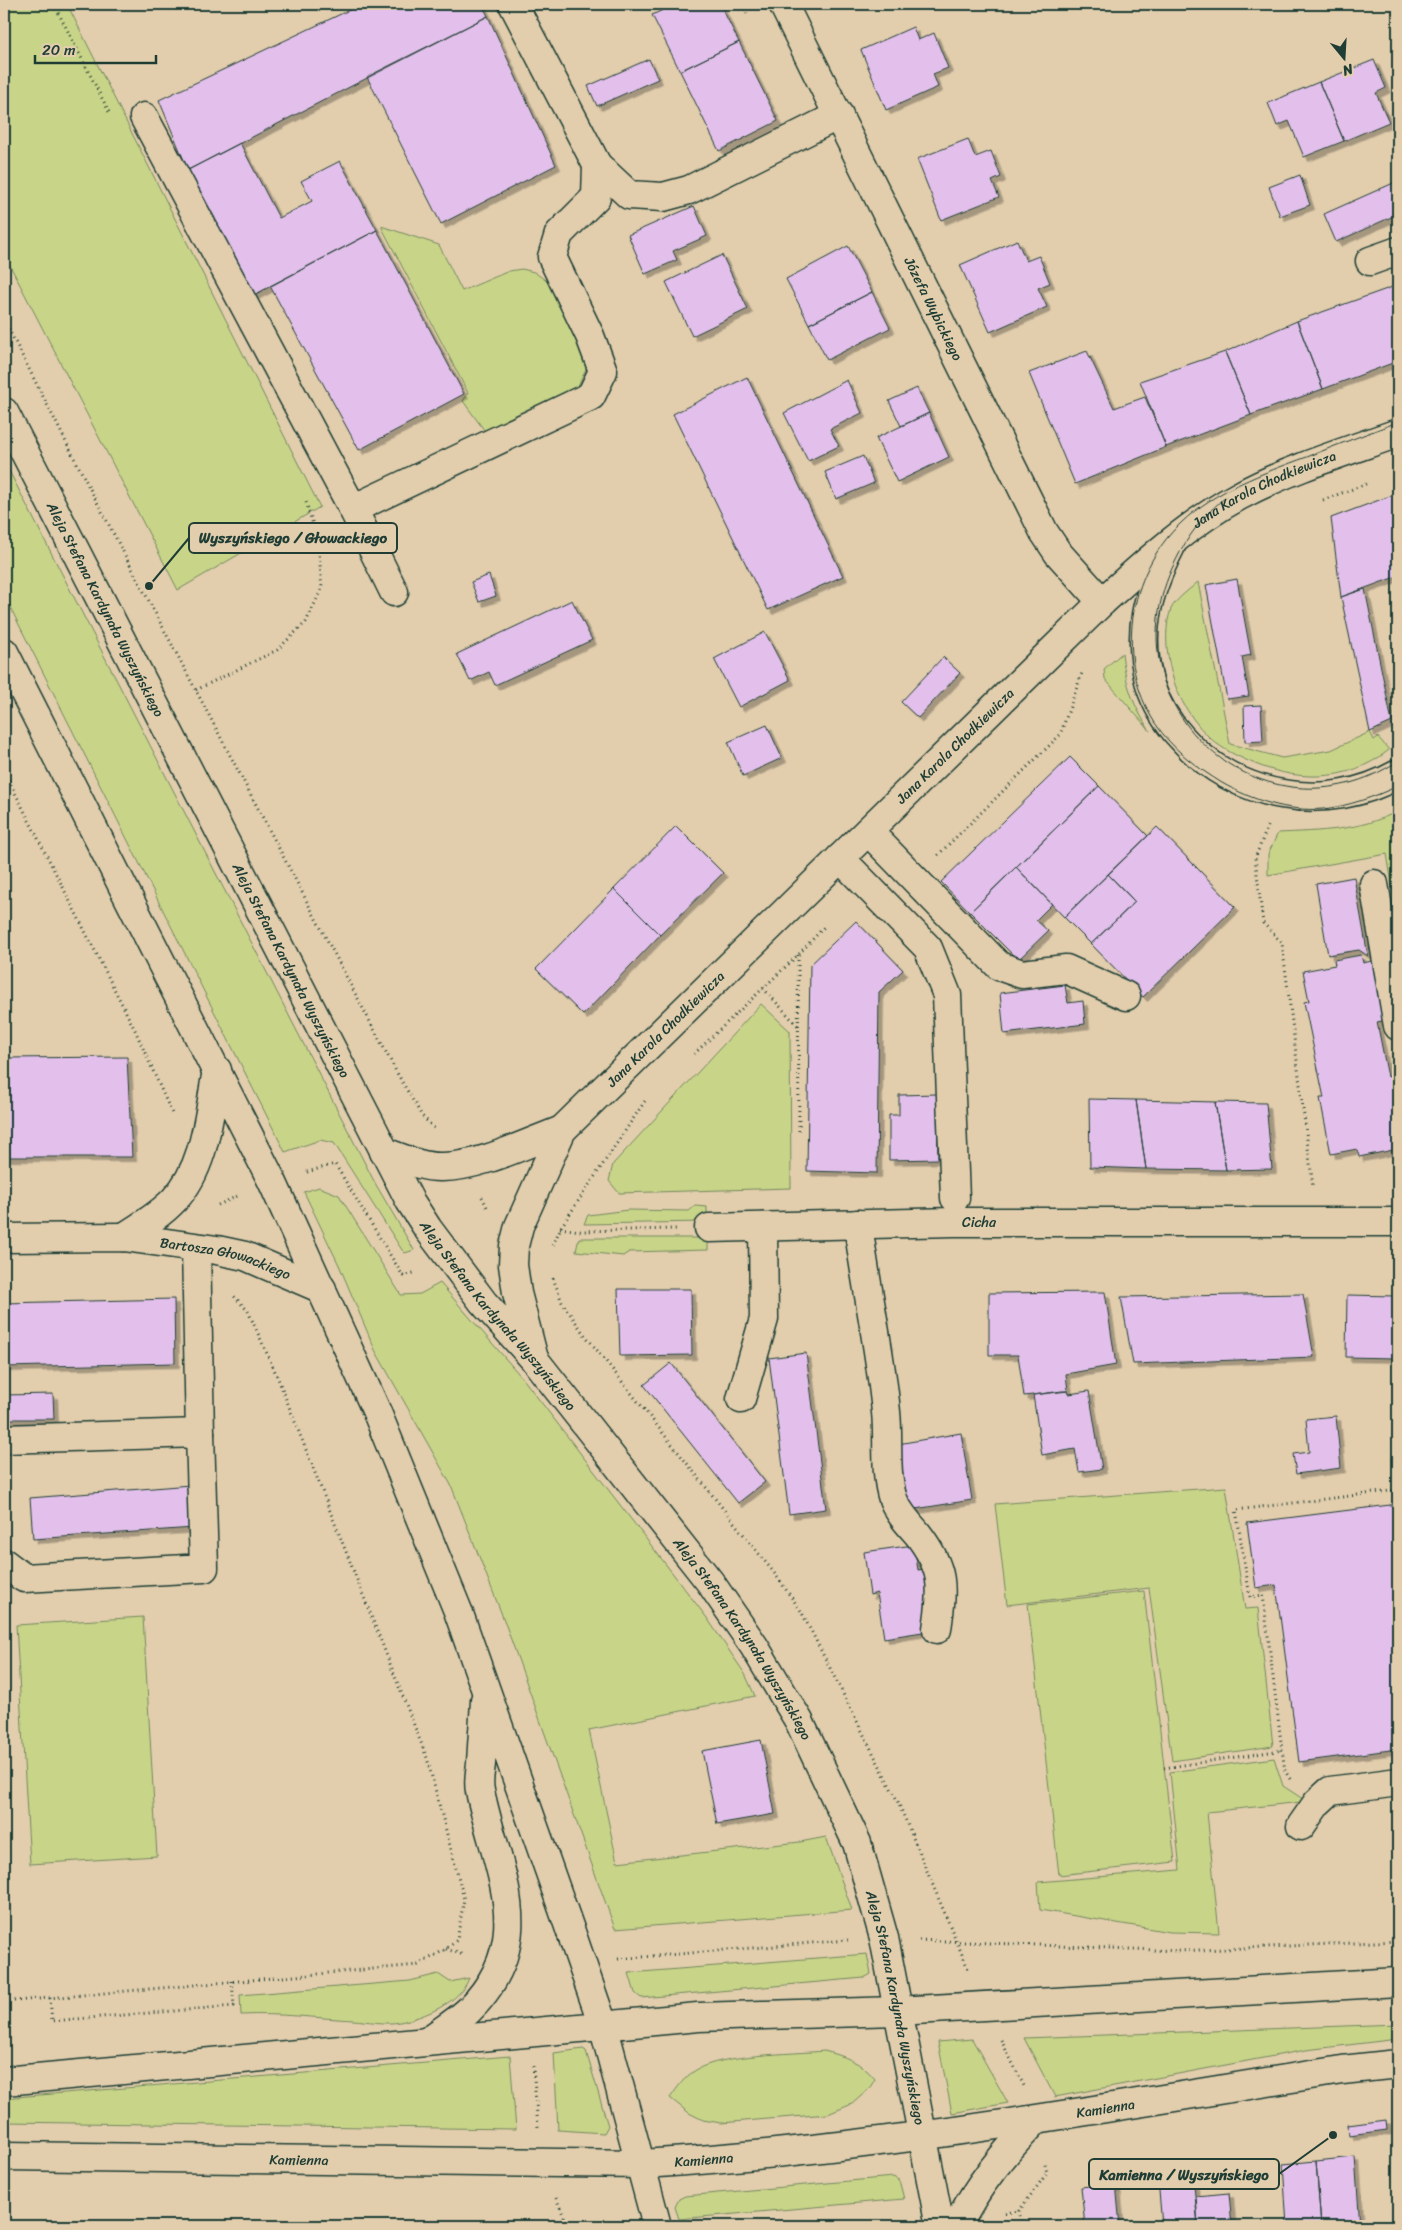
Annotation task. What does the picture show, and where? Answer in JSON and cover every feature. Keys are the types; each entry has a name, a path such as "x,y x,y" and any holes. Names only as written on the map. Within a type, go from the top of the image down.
{"main road":[{"path":"513,4 597,165 628,195 663,197 689,190 839,115"},
{"name":"Józefa Wybickiego","path":"783,4 1044,532 1058,553 1102,602"},
{"path":"144,117 353,509 394,592"},
{"path":"353,509 591,396 603,371 590,336 552,256 559,234 596,197 597,165"},
{"path":"1370,261 1398,251"},
{"name":"Aleja Stefana Kardynała Wyszyńskiego","path":"4,412 410,1201 433,1236 484,1302 534,1359 710,1582 754,1646 798,1721 857,1843 884,1938 940,2226"},
{"name":"Jana Karola Chodkiewicza","path":"534,1359 517,1293 513,1265 514,1246 519,1226 562,1130 1102,602 1175,538 1239,496 1272,480 1398,433"},
{"path":"1175,538 1156,576 1148,599 1145,623 1145,652 1151,686 1157,702 1174,730 1187,745 1201,758 1229,777 1260,789 1295,797 1331,796 1371,786 1398,774"},
{"path":"4,652 272,1181 376,1410 458,1611 581,1962 603,2026 642,2164 657,2226"},
{"path":"868,831 908,875 999,966 1022,974 1066,969 1126,996"},
{"path":"840,858 928,948 947,995 955,1198"},
{"path":"1374,884 1398,1026"},
{"name":"Bartosza Głowackiego","path":"124,1237 174,1200 190,1177 204,1140 217,1070"},
{"name":"Jana Karola Chodkiewicza","path":"384,1152 417,1164 440,1167 469,1164 562,1130"},
{"name":"Cicha","path":"710,1228 954,1222 1398,1222"},
{"path":"858,1224 881,1368 886,1413 888,1474 893,1499 901,1514 934,1557 942,1594 937,1629"},
{"path":"741,1399 764,1319 762,1227"},
{"name":"Bartosza Głowackiego","path":"4,1238 124,1237 206,1249 245,1256 322,1289"},
{"path":"4,1563 24,1578 204,1568 200,1433 206,1249"},
{"path":"4,1439 200,1433"},
{"path":"428,2041 467,2012 484,1992 499,1966 506,1943 510,1917 504,1880 479,1788 486,1688"},
{"path":"1301,1826 1317,1803 1330,1791 1398,1782"},
{"path":"4,2081 698,2017 897,2011 1398,1982"},
{"name":"Kamienna","path":"4,2156 642,2164 772,2155 922,2137 1342,2070 1398,2064"},
{"path":"957,2226 977,2188 1000,2157 1036,2120"}],"path":[{"path":"54,4 112,120"},
{"path":"4,320 397,1073 422,1116 441,1134"},
{"path":"1314,503 1370,483"},
{"path":"196,690 277,650 306,622 322,588 318,541 302,494"},
{"path":"908,875 920,873 1060,735 1081,674 1086,668"},
{"path":"4,771 135,1030 174,1122"},
{"path":"1270,821 1255,858 1263,923 1282,944 1314,1196"},
{"path":"693,1055 798,955 824,926"},
{"path":"798,955 799,1131"},
{"path":"763,988 798,1026"},
{"path":"550,1251 561,1227 617,1141 652,1095"},
{"path":"218,1205 272,1181 335,1164 403,1276 421,1270"},
{"path":"190,1177 218,1205"},
{"path":"4,2002 418,1965 446,1950 457,1940 464,1899 427,1758 278,1376 248,1311 219,1279 206,1249 218,1205"},
{"path":"561,1227 580,1231 710,1228"},
{"path":"550,1272 562,1302 580,1330 775,1574 801,1611 898,1802 956,1942"},
{"path":"1317,1803 1294,1785 1285,1771 1263,1595 1250,1597 1236,1510 1398,1490"},
{"path":"1164,1768 1282,1750"},
{"path":"581,1962 884,1938 1179,1951 1398,1941"},
{"path":"50,1998 52,2022 234,2006 232,1981"},
{"path":"530,2031 542,2162 568,2226"},
{"path":"1022,2226 1019,2211 1047,2173 1043,2155"}],"green space":[{"path":"4,4 67,4 320,507 178,590 4,254"},
{"path":"381,226 439,245 462,291 509,271 522,269 534,272 551,284 584,353 586,369 578,386 567,398 487,434 463,401 468,393"},
{"path":"4,461 375,1183 414,1250 405,1253 402,1250 334,1143 320,1140 285,1152 4,595"},
{"path":"1198,582 1230,744 1282,758 1331,750 1370,732 1374,740 1378,737 1389,750 1373,761 1356,769 1338,774 1301,775 1282,772 1246,760 1211,739 1193,719 1182,702 1171,672 1167,649 1167,629 1171,609 1179,598"},
{"path":"1122,653 1125,674 1131,694 1150,731 1105,679 1104,669"},
{"path":"1398,811 1398,921 1387,854 1268,875 1268,854 1278,833 1340,829 1369,823"},
{"path":"761,1004 790,1031 791,1188 619,1193 609,1181 613,1164"},
{"path":"319,1187 339,1195 401,1295 420,1294 440,1283 524,1380 707,1618 745,1674 755,1696 589,1730 617,1862 800,1842 826,1837 852,1910 615,1929 504,1620 451,1485 375,1350 339,1265 304,1192"},
{"path":"695,1206 707,1207 707,1222 584,1224 588,1215 628,1210 689,1211"},
{"path":"579,1238 708,1238 708,1250 629,1252 623,1256 576,1251"},
{"path":"1226,1487 1245,1609 1258,1608 1273,1746 1172,1761 1149,1588 1007,1605 995,1504"},
{"path":"1144,1591 1175,1862 1059,1875 1028,1604"},
{"path":"143,1617 157,1856 30,1864 16,1625"},
{"path":"1274,1758 1283,1786 1303,1799 1302,1802 1207,1812 1219,1933 1170,1932 1040,1910 1038,1882 1180,1870 1170,1772"},
{"path":"867,1954 871,1974 864,1978 641,1998 635,1993 629,1973"},
{"path":"438,1974 450,1982 469,1978 458,1995 450,2002 420,2017 400,2022 382,2023 283,2015 241,2015 240,1995 410,1981"},
{"path":"1398,2024 1398,2039 1306,2050 1055,2097 1024,2038"},
{"path":"972,2039 1008,2103 952,2113 938,2042"},
{"path":"583,2049 586,2051 608,2126 604,2133 558,2130 554,2053"},
{"path":"824,2051 852,2060 875,2079 869,2089 852,2104 828,2114 721,2123 703,2120 689,2113 670,2098 688,2076 707,2065 739,2058"},
{"path":"510,2056 516,2129 4,2122 4,2098"},
{"path":"893,2177 899,2180 904,2199 679,2219 675,2207 679,2199 685,2196"}],"building":[{"path":"362,4 482,4 488,16 188,170 159,100"},
{"path":"676,4 720,4 739,42 680,71 652,15"},
{"path":"488,16 556,165 441,224 367,77"},
{"path":"913,27 918,40 934,33 948,68 933,74 938,87 886,110 861,50"},
{"path":"739,42 778,121 719,151 680,71"},
{"path":"649,59 658,79 597,106 588,86"},
{"path":"1374,60 1386,88 1376,93 1389,122 1344,141 1319,82"},
{"path":"1319,82 1344,141 1304,157 1289,121 1277,126 1268,103"},
{"path":"968,139 975,157 991,151 1001,177 992,181 999,197 941,220 917,159"},
{"path":"240,143 279,218 312,201 301,181 340,161 377,230 254,295 188,170"},
{"path":"1300,175 1310,205 1280,216 1269,187"},
{"path":"1398,181 1398,214 1336,242 1324,214"},
{"path":"694,206 707,236 673,251 677,260 645,274 628,235"},
{"path":"377,230 464,394 359,450 270,286"},
{"path":"1017,240 1026,261 1039,256 1050,283 1038,288 1047,307 990,332 960,265"},
{"path":"848,246 872,292 809,324 786,279"},
{"path":"722,255 748,309 692,336 666,282"},
{"path":"1398,285 1398,361 1323,389 1297,321"},
{"path":"872,292 890,328 827,360 809,324"},
{"path":"1297,321 1323,389 1251,415 1225,352"},
{"path":"1087,351 1114,408 1145,397 1166,447 1075,484 1029,373"},
{"path":"1225,352 1251,415 1166,447 1140,381"},
{"path":"747,377 843,576 768,610 673,414"},
{"path":"847,380 862,413 830,429 839,446 808,461 784,413"},
{"path":"917,388 929,413 901,426 889,401"},
{"path":"929,413 949,457 897,482 876,438"},
{"path":"863,456 874,483 836,499 825,472"},
{"path":"1398,493 1398,576 1341,597 1331,518"},
{"path":"489,575 496,596 479,602 471,582"},
{"path":"1237,579 1251,655 1242,657 1249,696 1227,699 1206,585"},
{"path":"1365,589 1392,722 1370,732 1341,597"},
{"path":"572,600 592,640 495,685 489,672 470,681 457,654"},
{"path":"765,632 790,680 739,707 714,659"},
{"path":"943,657 960,673 918,718 901,702"},
{"path":"1261,705 1263,741 1245,742 1244,706"},
{"path":"767,725 782,758 743,776 728,742"},
{"path":"1070,757 1099,786 970,912 941,882"},
{"path":"1099,786 1148,836 1064,917 1016,867"},
{"path":"676,826 723,873 660,935 614,889"},
{"path":"1157,827 1235,907 1143,997 1091,944 1135,902 1108,874"},
{"path":"1016,867 1052,904 1036,920 1048,931 1018,960 970,912"},
{"path":"1108,874 1135,902 1091,944 1064,917"},
{"path":"1354,877 1368,956 1359,950 1328,955 1316,884"},
{"path":"614,889 660,935 583,1015 536,969"},
{"path":"856,921 903,970 879,992 877,1173 807,1171 810,965"},
{"path":"1361,955 1363,963 1376,960 1387,1020 1377,1022 1388,1077 1391,1076 1398,1111 1398,1149 1359,1157 1357,1149 1331,1154 1320,1098 1324,1098 1304,1002 1309,1001 1303,971 1335,965 1334,960"},
{"path":"1065,985 1068,1003 1083,1001 1085,1024 1004,1034 1000,993"},
{"path":"127,1057 132,1157 4,1157 4,1058"},
{"path":"937,1094 938,1159 889,1160 889,1115 899,1115 899,1095"},
{"path":"1089,1099 1136,1100 1146,1169 1090,1167"},
{"path":"1136,1100 1215,1102 1226,1170 1146,1169"},
{"path":"1215,1102 1266,1103 1272,1169 1226,1170"},
{"path":"618,1289 691,1289 692,1355 620,1356"},
{"path":"1105,1292 1116,1365 1066,1374 1068,1391 1024,1396 1018,1355 989,1355 989,1293"},
{"path":"1303,1294 1314,1357 1133,1364 1121,1297"},
{"path":"1347,1295 1395,1296 1394,1358 1346,1357"},
{"path":"1395,1296 1398,1296 1398,1358 1394,1358"},
{"path":"174,1299 175,1363 4,1367 4,1303"},
{"path":"806,1353 826,1509 789,1514 769,1358"},
{"path":"671,1363 765,1482 738,1503 644,1385"},
{"path":"1068,1391 1069,1394 1089,1391 1102,1469 1079,1472 1075,1449 1042,1455 1033,1395"},
{"path":"53,1394 54,1419 4,1419 4,1395"},
{"path":"1336,1416 1341,1468 1296,1474 1293,1454 1309,1452 1306,1419"},
{"path":"961,1433 972,1500 909,1510 898,1444"},
{"path":"190,1485 194,1528 33,1539 30,1498"},
{"path":"1398,1504 1398,1749 1299,1762 1276,1585 1256,1588 1247,1523"},
{"path":"914,1545 918,1570 931,1568 936,1601 925,1602 929,1631 884,1638 877,1593 870,1595 864,1552"},
{"path":"761,1740 775,1814 717,1824 702,1751"},
{"path":"1386,2120 1387,2130 1349,2135 1348,2125"},
{"path":"1355,2157 1360,2226 1321,2226 1316,2161"},
{"path":"1316,2161 1321,2226 1287,2226 1283,2164"},
{"path":"1193,2175 1198,2226 1162,2226 1158,2179"},
{"path":"1116,2183 1120,2226 1085,2226 1081,2187"},
{"path":"1229,2193 1232,2226 1198,2226 1196,2196"}],"tram line":[{"path":"1398,422 1257,476 1224,492 1194,511 1163,544 1149,567 1138,592 1133,618 1131,645 1135,672 1142,698 1155,723 1185,757 1222,783 1246,795 1271,804 1297,809 1333,808 1371,797 1398,786"},
{"path":"1226,497 1203,518 1180,553 1175,562 1158,616 1160,667 1179,713 1210,750 1250,775 1297,788 1348,784 1398,761"}],"place":[{"name":"Wyszyńskiego / Głowackiego","path":"149,586"},
{"name":"Kamienna / Wyszyńskiego","path":"1333,2135"}]}
